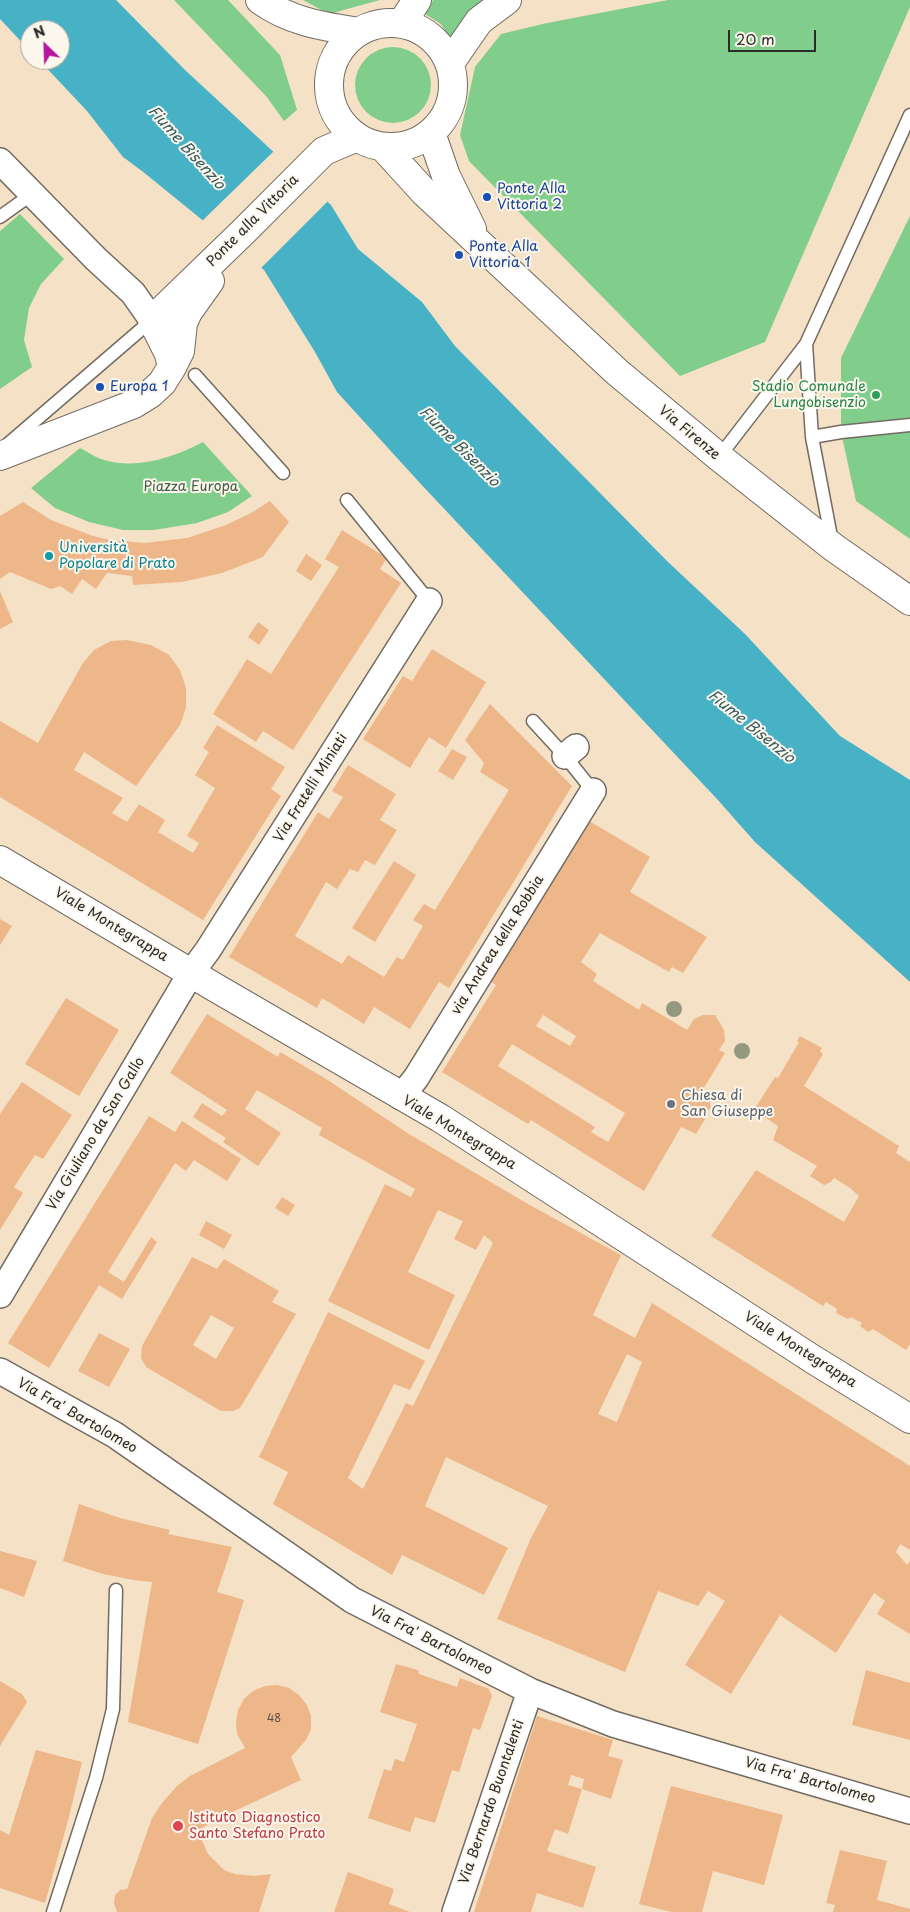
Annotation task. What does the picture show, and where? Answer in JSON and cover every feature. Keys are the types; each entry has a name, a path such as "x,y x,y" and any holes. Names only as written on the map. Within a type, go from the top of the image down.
{"street":[{"path":"260,0 274,10 311,25 358,32"},
{"path":"402,23 417,0"},
{"path":"450,63 480,21 508,0"},
{"path":"387,22 402,23 418,28 432,37 443,49 450,63 454,82 452,101 444,119 431,133 416,142 400,147 383,147 356,137 336,114 330,94 330,75 335,58 345,43 358,32 372,25 387,22"},
{"name":"Ponte alla Vittoria","path":"324,151 336,114"},
{"name":"Via Firenze","path":"431,133 446,176 482,248"},
{"name":"Ponte alla Vittoria","path":"152,320 324,151 356,137"},
{"name":"Via Firenze","path":"383,147 424,192 482,248 617,372 719,458 832,547 910,601"},
{"path":"0,161 96,259 133,293 152,320 169,354 184,371"},
{"path":"184,371 180,351 183,323 188,312 243,232"},
{"path":"0,456 134,404 150,394 162,383 184,371"},
{"name":"Via Fratelli Miniati","path":"191,974 429,601"},
{"name":"via Andrea della Robbia","path":"401,1097 416,1078 593,791"},
{"name":"Viale Montegrappa","path":"0,860 191,974 440,1118 814,1360 910,1419"},
{"name":"Via Giuliano da San Gallo","path":"0,1295 191,974"},
{"name":"Via Fra' Bartolomeo","path":"0,1371 115,1435 352,1600 530,1691 613,1724 910,1811"},
{"name":"Via Bernardo Buontalenti","path":"455,1912 530,1691"}],"lane":[{"path":"719,458 806,344 910,115"},
{"path":"0,217 32,194"},
{"path":"0,450 152,320"},
{"path":"806,344 812,437 832,547"},
{"path":"184,371 283,473"},
{"path":"812,437 910,425"},
{"path":"347,500 429,601"},
{"path":"533,721 571,752 593,791"},
{"path":"54,1912 96,1778 113,1709 116,1590"}],"green space":[{"path":"174,0 228,0 280,55 297,110 284,121 266,96"},
{"path":"303,0 380,0 329,14"},
{"path":"433,0 490,0 471,12 450,38 441,24 425,14"},
{"path":"668,0 910,0 910,7 765,342 680,376 469,161 460,135 475,67 501,34 547,23"},
{"path":"393,47 407,50 420,58 428,71 431,85 428,99 420,112 407,120 393,123 379,120 366,112 358,99 355,85 358,71 366,58 379,50"},
{"path":"20,214 64,259 41,284 29,308 24,340 32,367 0,389 0,231"},
{"name":"Stadio Comunale Lungobisenzio","path":"910,216 910,539 856,501 841,432 841,358"},
{"name":"Piazza Europa","path":"203,442 252,496 228,512 197,523 154,530 123,530 89,522 55,508 31,488 80,448 101,459 130,464 168,457"}],"water":[{"name":"Fiume Bisenzio","path":"0,0 116,0 185,70 331,205 358,249 422,302 455,346 668,562 745,634 840,736 910,780 910,982 755,842 337,392 315,352 264,270 123,157 87,111 48,70 70,70 70,20 20,20 20,40 0,19"}],"pier":[{"path":"275,150 329,200 260,269 201,222"}],"building":[{"path":"270,501 289,522 263,557 222,573 182,582 133,585 132,576 107,573 96,589 82,579 72,594 60,586 51,589 10,572 0,579 0,516 23,502 51,520 93,536 110,540 145,543 187,538 226,525"},
{"path":"342,530 387,558 380,569 401,583 293,750 263,731 256,742 213,714 247,659 271,674 339,567 325,559"},
{"path":"306,554 322,565 311,581 296,571"},
{"path":"0,591 13,622 0,629"},
{"path":"258,622 269,630 259,645 248,637"},
{"path":"127,640 151,645 169,655 180,670 186,688 186,708 180,725 136,786 84,752 74,770 123,798 112,813 127,822 139,804 165,820 158,832 193,853 199,843 187,836 215,788 195,775 209,752 203,748 217,725 285,767 271,789 281,796 203,920 0,797 0,721 38,743 83,663 94,650 111,641"},
{"path":"432,649 486,682 446,748 429,737 410,768 363,739 403,676 412,681"},
{"path":"490,704 572,786 449,988 439,982 410,1029 374,1007 364,1024 322,998 317,1008 229,957 318,812 329,819 343,797 332,791 348,765 396,794 380,820 397,830 375,865 365,860 358,872 350,869 337,889 326,882 295,936 342,964 348,955 384,977 397,957 403,960 423,926 413,920 424,904 435,910 509,790 480,772 484,763 465,740"},
{"path":"452,749 467,757 453,780 438,771"},
{"path":"586,819 650,857 630,892 707,937 683,973 672,967 669,972 600,933 581,962 597,974 593,981 639,1010 642,1003 687,1030 694,1019 703,1015 715,1015 724,1030 725,1041 719,1050 725,1053 702,1091 708,1095 711,1108 701,1117 705,1119 696,1134 681,1127 644,1191 531,1120 528,1124 442,1072 496,985 491,982","holes":["543,1015 576,1036 570,1046 536,1026","512,1044 625,1113 608,1142 591,1132 595,1127 498,1066"]},
{"path":"394,861 416,875 375,942 352,928"},
{"path":"0,919 12,926 0,945"},
{"path":"66,998 119,1030 79,1096 25,1064"},
{"path":"207,1014 278,1057 280,1052 323,1077 409,1134 528,1204 621,1255 593,1315 635,1338 652,1303 910,1466 910,1550 900,1544 896,1552 907,1565 910,1561 910,1634 877,1614 885,1601 874,1593 836,1653 780,1615 731,1694 685,1665 725,1601 708,1591 698,1606 658,1591 625,1672 497,1619 531,1538 548,1506 446,1457 425,1506 508,1548 484,1595 402,1555 392,1575 273,1504 288,1472 259,1457 328,1312 425,1361 410,1390 394,1384 348,1478 363,1489 406,1403 413,1406 493,1243 484,1235 476,1250 454,1239 463,1221 438,1210 408,1272 455,1295 429,1350 328,1301 385,1184 411,1197 415,1189 319,1135 322,1128 257,1090 245,1109 281,1133 258,1166 223,1142 226,1138 193,1117 202,1103 222,1116 227,1110 170,1073","holes":["627,1354 642,1362 617,1422 598,1414"]},
{"path":"800,1036 822,1048 820,1051 823,1054 804,1086 899,1146 896,1153 910,1162 910,1344 906,1350 873,1329 868,1332 860,1326 862,1323 851,1317 848,1319 836,1313 837,1309 826,1302 823,1306 711,1236 756,1170 844,1222 859,1196 834,1178 831,1182 824,1185 810,1176 817,1166 773,1140 778,1126 754,1110 775,1077 778,1078 799,1042 797,1041"},
{"path":"22,1082 72,1115 43,1159 35,1155 14,1187 23,1193 0,1230 0,1114"},
{"path":"149,1116 175,1132 182,1121 241,1159 227,1181 194,1160 186,1171 175,1163 108,1272 124,1282 151,1237 157,1242 130,1286 122,1299 99,1285 49,1368 8,1343"},
{"path":"282,1197 295,1205 288,1216 275,1208"},
{"path":"206,1221 232,1235 224,1249 199,1235"},
{"path":"192,1257 217,1269 224,1259 279,1291 272,1302 296,1314 240,1408 233,1411 221,1411 146,1367 141,1358 142,1346","holes":["211,1315 234,1328 216,1359 193,1345"]},
{"path":"99,1333 130,1349 109,1387 78,1371"},
{"path":"79,1504 120,1518 170,1530 168,1534 232,1547 217,1592 244,1600 198,1744 128,1722 152,1582 103,1574 63,1561"},
{"path":"0,1551 37,1561 24,1597 0,1588"},
{"path":"396,1664 418,1670 419,1674 457,1687 460,1678 489,1689 492,1696 480,1730 473,1728 459,1772 452,1770 435,1823 415,1817 410,1832 368,1818 384,1769 391,1771 395,1759 404,1762 417,1724 380,1712"},
{"path":"866,1670 910,1683 910,1740 852,1725"},
{"path":"0,1681 22,1694 27,1702 0,1746"},
{"name":"Istituto Diagnostico Santo Stefano Prato","path":"277,1685 289,1688 299,1695 307,1705 311,1716 311,1729 306,1740 291,1757 301,1780 211,1822 201,1829 201,1838 208,1854 224,1870 235,1874 254,1876 271,1874 259,1912 117,1912 114,1903 115,1895 120,1890 127,1889 152,1818 162,1803 177,1786 190,1776 245,1748 237,1734 238,1710 244,1699 253,1691 265,1686"},
{"path":"537,1716 613,1740 608,1756 623,1760 611,1799 582,1789 568,1834 555,1829 547,1851 596,1867 583,1908 537,1893 531,1912 474,1912","holes":["571,1775 584,1779 582,1789 568,1785"]},
{"path":"36,1750 82,1762 45,1903 0,1888 0,1830 9,1835"},
{"path":"671,1786 783,1815 764,1885 713,1871 702,1912 671,1912 639,1904"},
{"path":"840,1850 887,1861 877,1900 910,1909 910,1912 833,1912 835,1905 826,1903"},
{"path":"348,1872 394,1889 389,1904 410,1912 334,1912"}],"place":[{"name":"Ponte Alla Vittoria 2","path":"487,197"},
{"name":"Ponte Alla Vittoria 1","path":"459,255"},
{"name":"Europa 1","path":"100,387"},
{"name":"Stadio Comunale Lungobisenzio","path":"876,395"},
{"name":"Università Popolare di Prato","path":"49,556"},
{"name":"Chiesa di San Giuseppe","path":"671,1104"},
{"name":"Istituto Diagnostico Santo Stefano Prato","path":"178,1826"}]}
